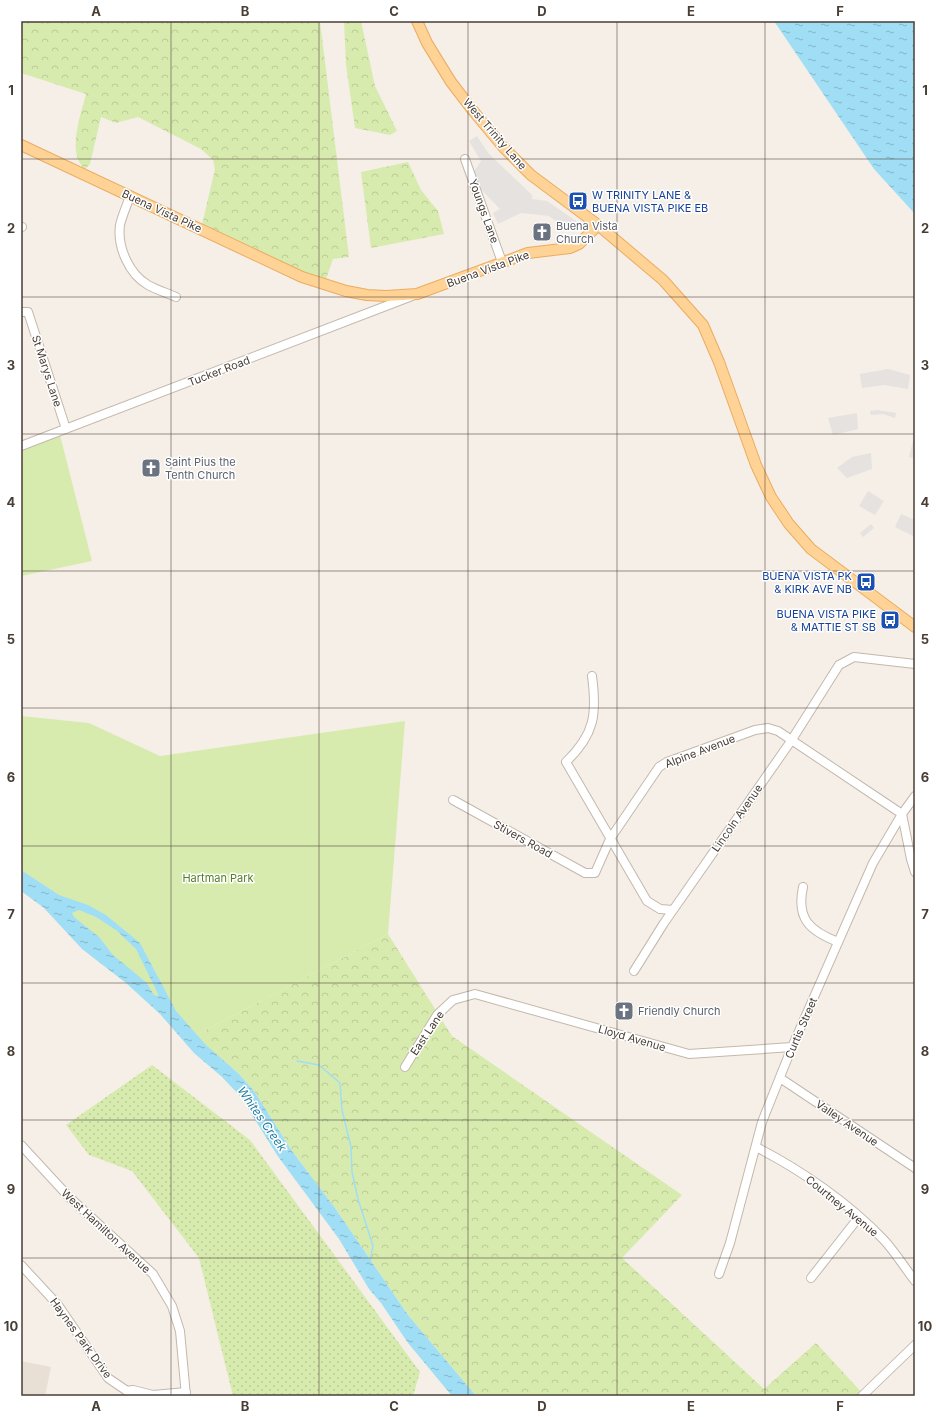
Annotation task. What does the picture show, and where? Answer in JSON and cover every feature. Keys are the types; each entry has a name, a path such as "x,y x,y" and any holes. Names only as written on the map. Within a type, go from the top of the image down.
{"main road":[{"name":"West Trinity Lane","path":"417,21 427,43 451,82 504,148 531,175 598,225"},
{"name":"Buena Vista Pike","path":"21,145 295,274 324,285 367,295 386,296 417,294 528,253 570,248 579,244 598,225"},
{"path":"598,225 664,280 702,325 719,362 756,465 789,524 811,549 915,627"}],"street":[{"name":"Youngs Lane","path":"465,159 502,262"},
{"path":"130,196 120,225 120,238 130,268 138,278 176,297"},
{"name":"Tucker Road","path":"21,446 417,294"},
{"name":"St Marys Lane","path":"25,312 66,429"},
{"name":"Lincoln Avenue","path":"634,971 673,910 790,740 839,665 854,657 915,664"},
{"path":"592,676 596,703 593,722 577,752 566,762 647,901 660,909 673,910"},
{"name":"Alpine Avenue","path":"595,873 610,838 659,767 666,762 755,730 768,728 778,731 902,814"},
{"name":"Curtis Street","path":"719,1274 730,1243 762,1122 792,1047 873,863 902,814 915,796"},
{"name":"Stivers Road","path":"453,800 585,873 595,873"},
{"path":"902,814 915,872"},
{"path":"803,887 800,900 805,920 812,930 838,942"},
{"name":"Lloyd Avenue","path":"474,994 689,1054 792,1047"},
{"name":"East Lane","path":"405,1067 437,1015 452,1000 474,994"},
{"name":"Valley Avenue","path":"780,1078 915,1168"},
{"name":"West Hamilton Avenue","path":"21,1145 69,1197 152,1274 172,1306 180,1331 186,1394"},
{"name":"Courtney Avenue","path":"756,1147 788,1163 859,1217 884,1241 915,1281"},
{"path":"811,1278 859,1217"},
{"name":"Haynes Park Drive","path":"22,1268 58,1304 108,1378 128,1394 133,1390 160,1395 186,1394"},
{"path":"862,1396 915,1344"}],"shaded area":[{"path":"477,136 489,154 532,195 532,199 547,201 579,223 570,231 549,216 521,213 498,224 493,213 500,209 477,185 473,173 481,161 469,141"},
{"path":"888,369 910,375 908,389 884,385 862,388 860,374"},
{"path":"877,410 896,413 895,418 883,414 871,415 870,411"},
{"path":"857,413 858,429 833,435 828,418"},
{"path":"915,433 915,448 913,458 909,457"},
{"path":"871,453 872,469 847,478 837,468 852,457"},
{"path":"868,491 884,501 875,515 859,506"},
{"path":"901,514 915,520 915,537 895,527"},
{"path":"871,524 874,528 863,537 860,533"},
{"path":"21,1361 51,1367 45,1396 21,1396"}],"green space":[{"path":"21,21 320,21 349,257 333,259 324,285 201,229 215,169 213,160 201,149 138,117 116,123 101,117 90,164 85,169 79,162 76,154 76,133 86,94 21,73"},
{"path":"344,21 361,21 375,86 397,131 390,135 355,128 346,65"},
{"path":"408,162 421,190 438,211 444,234 371,248 361,172"},
{"path":"60,435 92,561 21,576 21,450"},
{"name":"Hartman Park","path":"21,716 89,723 160,756 405,721 388,934 194,1036 21,880"},
{"path":"388,934 452,1036 682,1195 622,1258 764,1389 816,1343 865,1396 476,1396 408,1315 335,1208 292,1151 254,1091 239,1074 194,1036"},
{"path":"152,1065 250,1140 420,1372 413,1396 233,1396 199,1258 132,1171 89,1155 66,1125"}],"water":[{"path":"774,21 915,21 915,214 874,169"},
{"name":"Whites Creek","path":"21,870 59,895 88,905 106,915 140,943 176,1011 206,1045 239,1074 254,1091 292,1151 335,1208 408,1315 476,1396 452,1396 408,1343 381,1303 369,1289 339,1239 277,1155 241,1097 222,1077 194,1053 160,1014 126,983 82,949 44,908 21,891","holes":["79,910 96,917 116,930 136,949 159,996 154,995 147,983 113,955 99,937 74,917 72,913"]}],"waterway":[{"path":"297,1061 319,1065 340,1083 342,1110 351,1147 352,1172 358,1199 373,1246 370,1261"}],"place":[{"name":"W TRINITY LANE & BUENA VISTA PIKE EB","path":"578,201"},
{"name":"Buena Vista Church","path":"542,232"},
{"name":"Saint Pius the Tenth Church","path":"151,468"},
{"name":"BUENA VISTA PK & KIRK AVE NB","path":"866,582"},
{"name":"BUENA VISTA PIKE & MATTIE ST SB","path":"890,620"},
{"name":"Friendly Church","path":"624,1011"}]}
